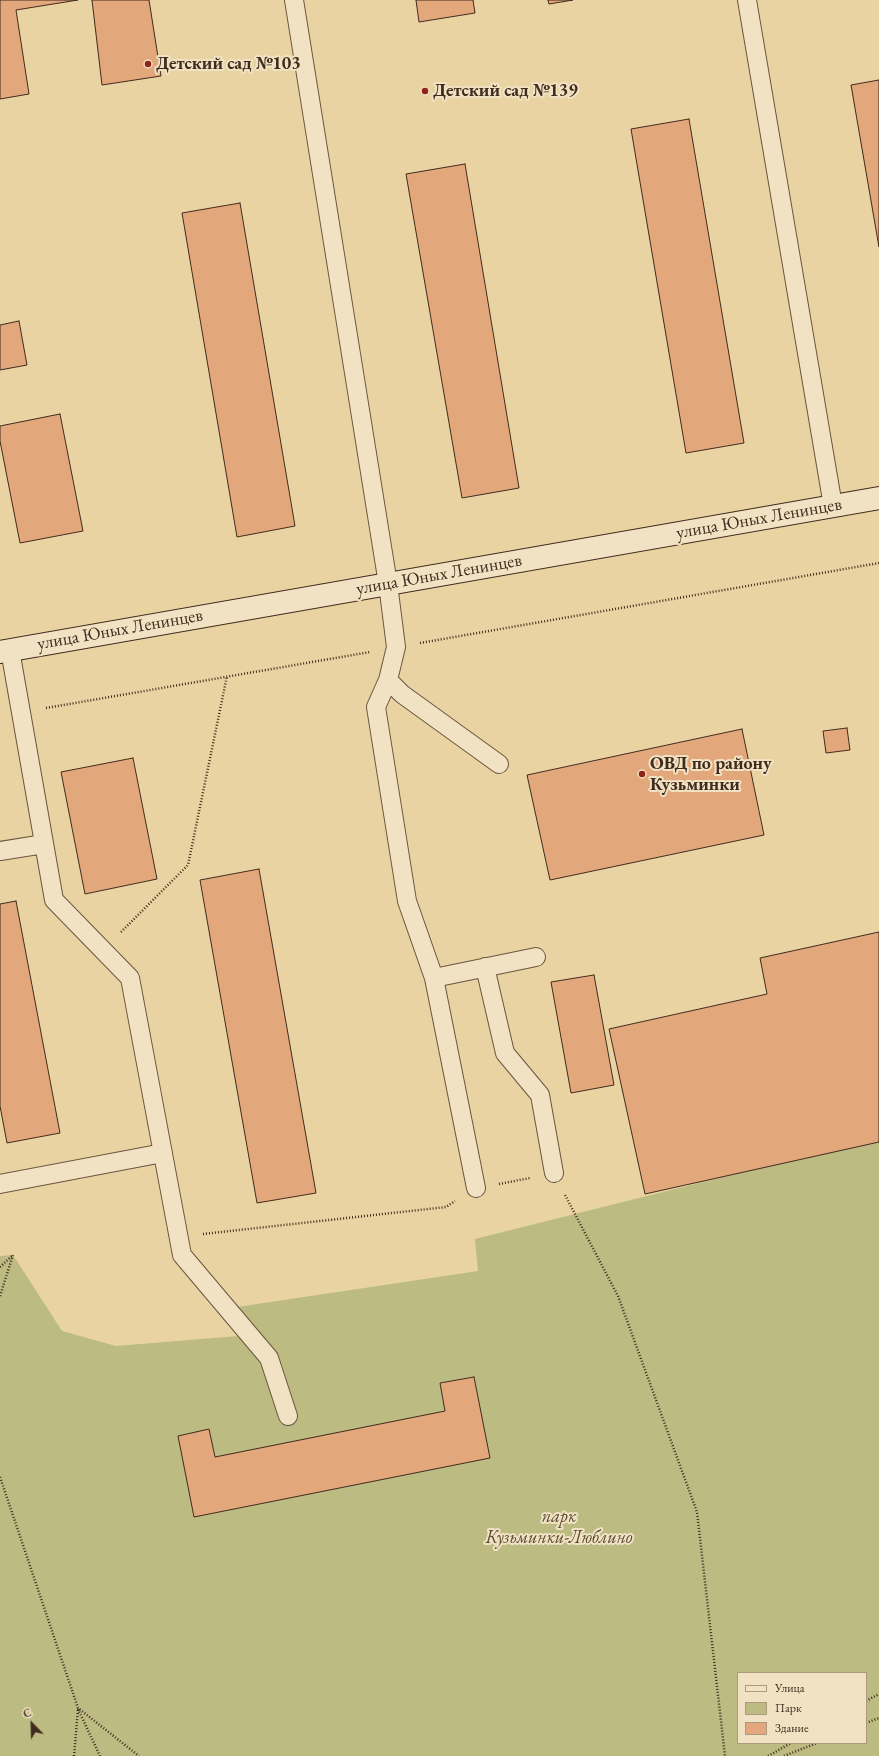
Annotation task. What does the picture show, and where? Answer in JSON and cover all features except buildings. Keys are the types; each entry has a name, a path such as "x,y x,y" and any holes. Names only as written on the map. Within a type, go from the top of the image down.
{"main road":[{"name":"улица Юных Ленинцев","path":"5,651 879,498"}],"lane":[{"path":"294,0 388,584 396,647 388,680 376,707 407,901 434,978 476,1188"},
{"path":"747,0 833,506"},
{"path":"5,651 21,713 54,900 130,978 182,1255 269,1358 288,1416"},
{"path":"388,680 402,694 499,764"},
{"path":"0,851 44,844"},
{"path":"434,978 536,957"},
{"path":"485,967 505,1053 540,1095 554,1173"},
{"path":"0,1184 163,1153"}],"path":[{"path":"21,713 879,563"},
{"path":"103,950 188,865 227,676"},
{"path":"178,1237 446,1207 476,1188 554,1173 618,1296 697,1512 725,1756"},
{"path":"0,1267 13,1255 0,1296"},
{"path":"0,1477 78,1708 100,1756"},
{"path":"867,1701 879,1694"},
{"path":"74,1756 78,1708"},
{"path":"78,1708 139,1756"},
{"path":"867,1723 879,1718"},
{"path":"768,1756 789,1744"},
{"path":"784,1756 814,1744"}],"green space":[{"name":"парк Кузьминки-Люблино","path":"879,1138 879,1756 0,1756 0,1256 13,1255 62,1331 116,1346 250,1335 237,1307 478,1271 475,1239"}],"place":[{"name":"Детский сад №103","path":"148,64"},
{"name":"Детский сад №139","path":"425,91"},
{"name":"ОВД по району Кузьминки","path":"642,774"}]}
